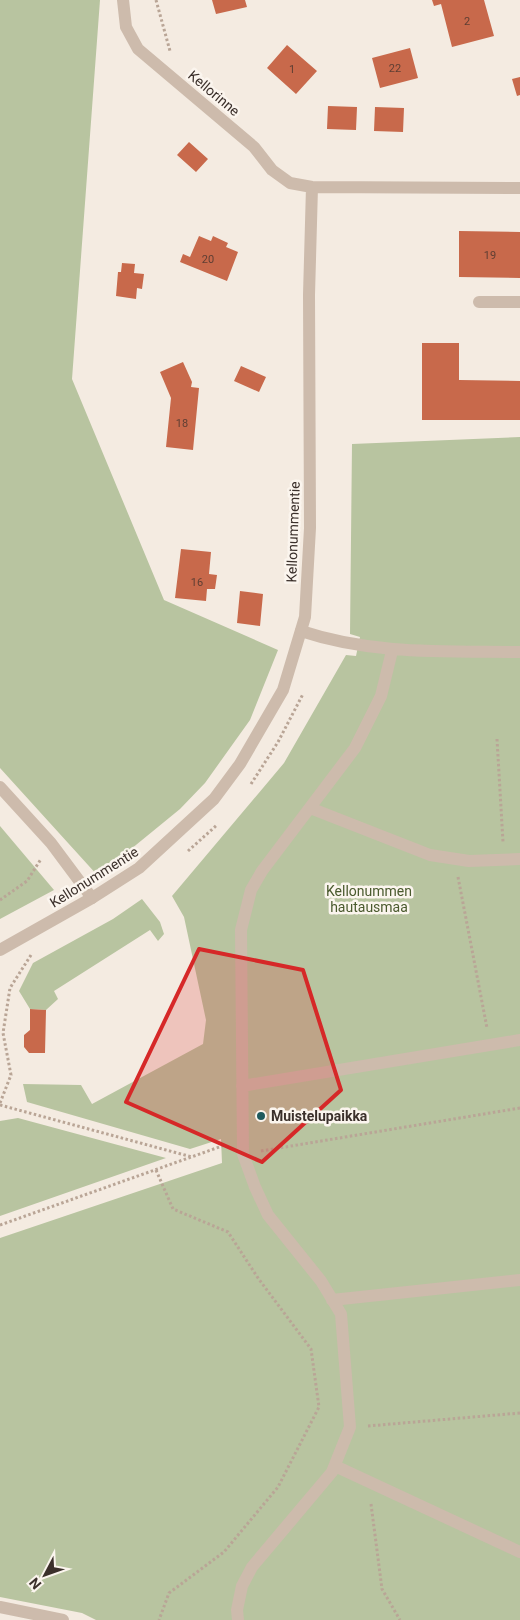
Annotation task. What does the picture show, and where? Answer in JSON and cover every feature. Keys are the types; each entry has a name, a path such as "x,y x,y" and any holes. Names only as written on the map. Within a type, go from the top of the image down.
{"street":[{"name":"Kellorinne","path":"123,0 126,27 138,49 254,147 272,170 290,183 312,187"},
{"path":"312,187 520,188"},
{"name":"Kellonummentie","path":"0,950 92,898 139,868 214,799 240,764 283,690 305,617 310,528 312,187"},
{"path":"479,302 520,302"},
{"path":"301,631 359,646 392,651 520,652"},
{"path":"238,1620 237,1610 242,1586 252,1567 312,1498 335,1466 350,1428 341,1314 322,1281 268,1215 254,1188 243,1154 241,930 251,890 262,871 355,748 380,696 392,651"},
{"path":"0,787 51,844 92,898"},
{"path":"310,808 430,855 469,861 520,859"},
{"path":"242,1086 520,1040"},
{"path":"332,1300 520,1280"},
{"path":"335,1466 520,1552"},
{"path":"0,1607 63,1620"}],"path":[{"path":"156,0 180,85"},
{"path":"250,785 278,742 302,700 304,691"},
{"path":"497,739 505,860"},
{"path":"181,858 221,820"},
{"path":"0,900 26,881 51,844"},
{"path":"455,859 490,1045"},
{"path":"32,954 10,988 2,1033 10,1074 0,1104 192,1156"},
{"path":"243,1154 520,1108"},
{"path":"0,1225 243,1139"},
{"path":"156,1170 173,1209 228,1232 258,1278 311,1349 319,1407 278,1487 224,1552 169,1593 159,1620"},
{"path":"350,1428 520,1413"},
{"path":"368,1481 382,1588 400,1620"}],"highlighted area":[{"path":"199,949 303,970 341,1090 262,1162 126,1102"}],"green space":[{"path":"0,0 100,0 72,379 164,600 278,650 250,720 205,783 180,809 98,876 0,768"},
{"name":"Kellonummen hautausmaa","path":"520,437 520,1620 96,1620 82,1613 0,1597 0,1238 222,1163 221,1139 190,1149 27,1102 23,1084 81,1085 92,1104 203,1044 206,1020 184,917 172,896 284,763 346,655 356,656 360,637 350,634 352,444"},
{"path":"0,826 54,890 0,919"},
{"path":"142,899 160,922 164,934 158,941 150,930 54,991 58,999 46,1010 30,1009 19,991 33,963 113,919"},
{"path":"18,1118 166,1158 0,1216 0,1121"}],"building":[{"path":"212,0 245,0 247,7 216,14"},
{"path":"432,0 484,0 494,36 452,47 441,4 434,6"},
{"path":"287,45 317,71 296,94 267,68"},
{"path":"410,48 418,78 380,88 372,58"},
{"path":"520,77 520,95 517,96 512,79"},
{"path":"328,106 357,107 356,130 327,129"},
{"path":"375,107 404,108 403,132 374,131"},
{"path":"189,142 208,159 196,172 177,155"},
{"path":"459,231 520,232 520,278 459,277"},
{"path":"199,236 211,241 213,236 228,243 226,247 238,252 227,281 180,262 183,254 190,257"},
{"path":"122,263 135,264 134,273 144,274 142,289 137,288 136,299 116,296 118,272 121,272"},
{"path":"422,343 459,343 459,380 520,381 520,420 422,420"},
{"path":"183,362 192,382 191,387 199,388 193,450 166,447 171,398 160,372"},
{"path":"241,366 266,377 259,392 234,381"},
{"path":"181,549 211,552 209,574 217,575 215,589 207,589 206,601 175,598"},
{"path":"240,591 263,594 260,626 237,623"},
{"path":"30,1009 46,1010 45,1053 29,1053 24,1047 24,1035 30,1030"}],"place":[{"name":"Muistelupaikka","path":"261,1116"}]}
